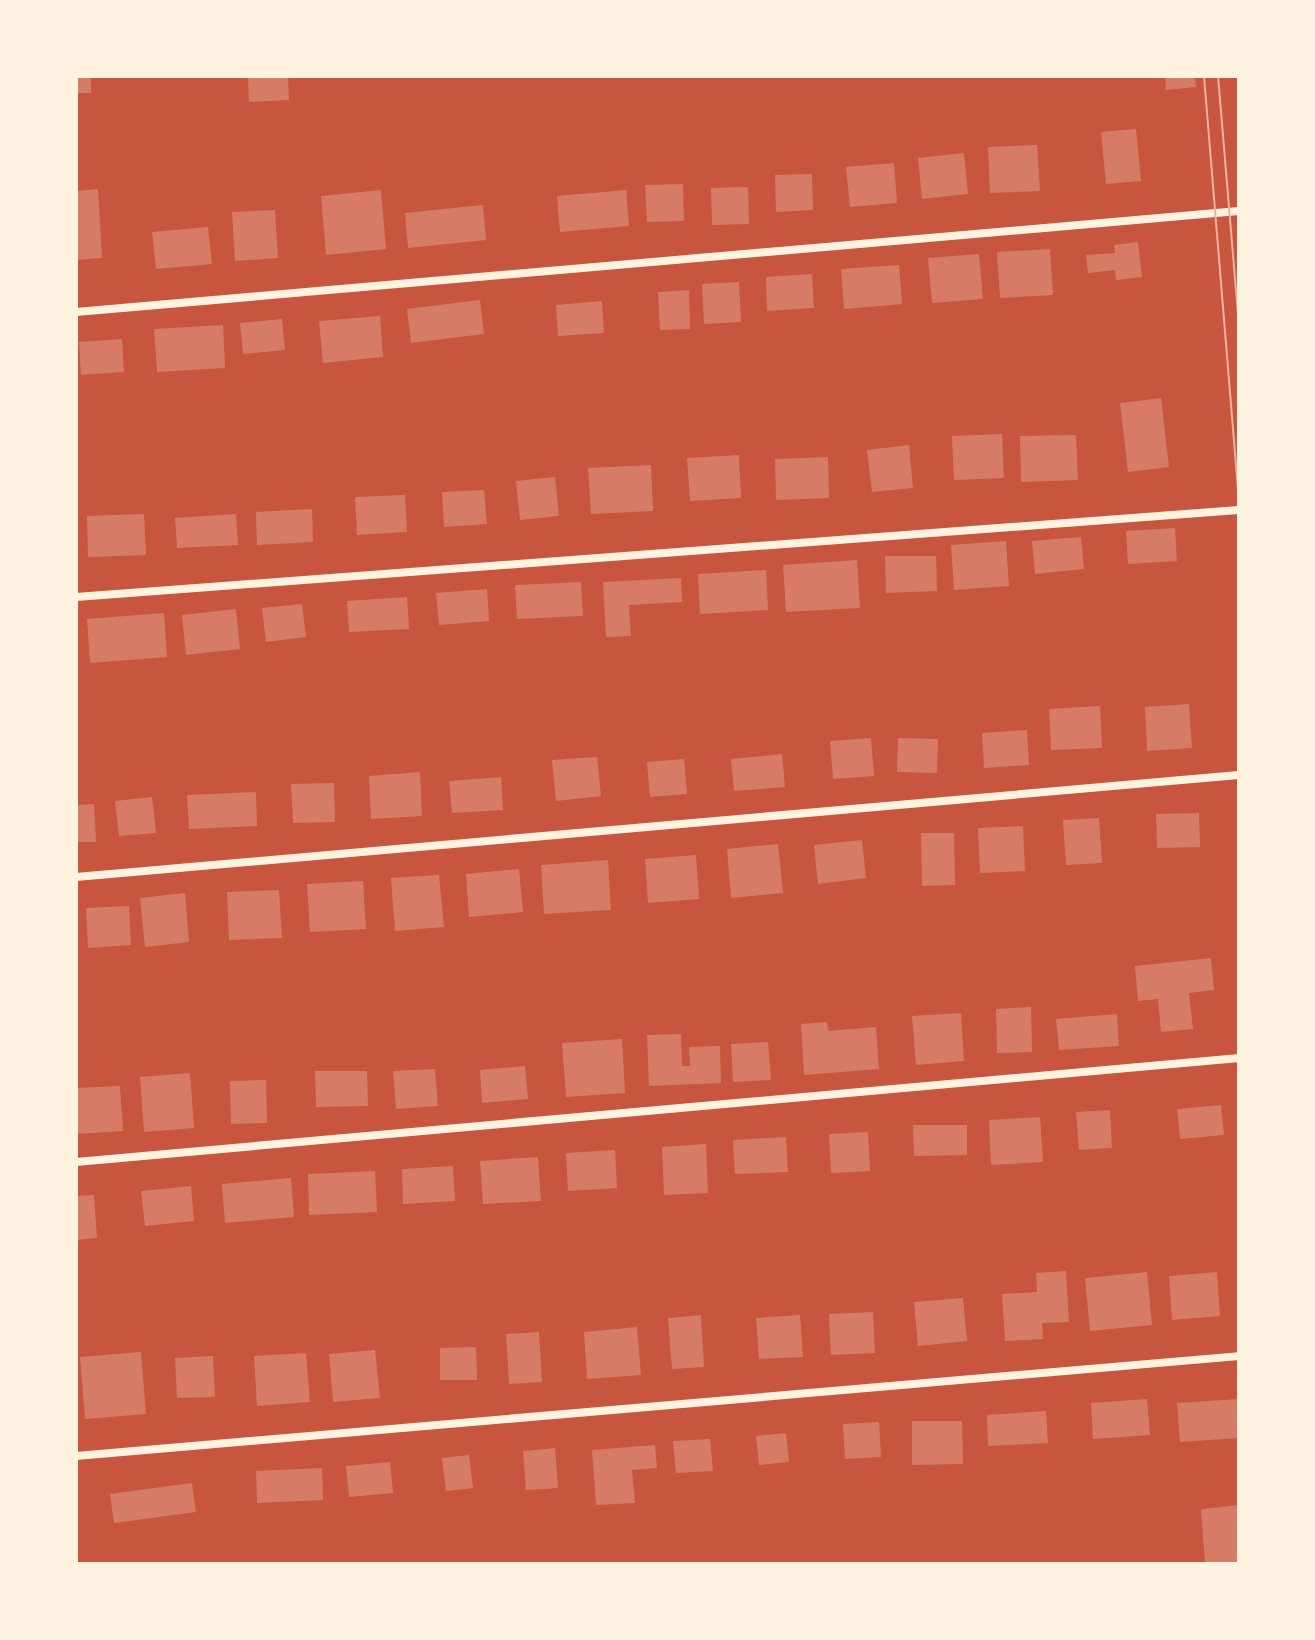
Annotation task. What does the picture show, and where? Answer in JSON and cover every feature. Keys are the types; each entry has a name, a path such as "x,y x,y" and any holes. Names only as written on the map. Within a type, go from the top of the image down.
{"street":[{"path":"76,312 1239,211"},
{"path":"76,597 1239,510"},
{"path":"76,877 1239,775"},
{"path":"76,1162 1239,1058"},
{"path":"76,1456 1239,1356"}],"building":[{"path":"76,76 91,76 91,93 76,93"},
{"path":"248,76 288,76 289,100 249,102"},
{"path":"1165,76 1195,76 1196,87 1166,90"},
{"path":"1136,129 1141,181 1106,184 1101,132"},
{"path":"1037,145 1040,191 990,193 988,147"},
{"path":"964,153 968,194 922,199 918,158"},
{"path":"894,163 897,203 850,207 846,167"},
{"path":"812,174 813,210 776,212 775,175"},
{"path":"683,184 684,221 647,222 645,185"},
{"path":"748,187 749,224 712,225 711,188"},
{"path":"98,189 102,258 76,260 76,191"},
{"path":"381,190 386,249 326,255 321,196"},
{"path":"626,190 629,226 560,232 557,196"},
{"path":"483,205 486,240 408,248 405,213"},
{"path":"275,210 278,258 235,261 232,212"},
{"path":"208,227 212,264 156,269 152,232"},
{"path":"1138,242 1142,277 1116,280 1115,270 1088,273 1086,255 1115,253 1114,245"},
{"path":"1050,249 1053,295 1000,298 997,252"},
{"path":"979,254 983,299 932,303 928,258"},
{"path":"899,265 902,304 844,309 841,269"},
{"path":"812,274 814,308 767,311 766,277"},
{"path":"739,282 741,322 704,324 702,284"},
{"path":"689,290 690,329 660,330 658,292"},
{"path":"480,300 484,334 411,343 407,309"},
{"path":"602,301 604,333 558,336 556,305"},
{"path":"380,316 383,357 323,363 319,321"},
{"path":"282,319 285,350 243,354 240,323"},
{"path":"223,325 225,368 157,372 154,329"},
{"path":"122,339 124,372 81,375 79,342"},
{"path":"1161,398 1169,467 1128,472 1120,403"},
{"path":"1002,434 1004,478 954,480 952,436"},
{"path":"1076,435 1078,480 1021,482 1020,436"},
{"path":"909,445 913,488 872,492 867,450"},
{"path":"739,455 741,498 690,501 687,458"},
{"path":"828,457 829,498 776,500 775,459"},
{"path":"651,465 653,511 591,514 588,468"},
{"path":"555,477 559,516 520,520 516,481"},
{"path":"484,490 487,524 444,527 442,492"},
{"path":"405,495 407,532 357,535 355,497"},
{"path":"312,509 313,542 257,545 256,512"},
{"path":"144,514 146,555 88,557 87,516"},
{"path":"236,514 238,545 177,548 175,518"},
{"path":"1175,528 1177,561 1128,564 1126,531"},
{"path":"1081,537 1084,569 1035,574 1032,541"},
{"path":"1006,541 1009,586 954,590 951,545"},
{"path":"885,556 936,556 937,591 886,593"},
{"path":"857,560 860,608 786,612 783,565"},
{"path":"766,570 768,610 700,614 698,574"},
{"path":"681,578 682,602 629,605 631,636 606,637 603,582"},
{"path":"581,582 583,616 517,619 515,585"},
{"path":"487,589 489,621 439,625 436,593"},
{"path":"407,597 409,629 349,632 347,601"},
{"path":"302,604 306,637 266,642 262,608"},
{"path":"236,609 240,649 186,655 182,615"},
{"path":"164,613 167,657 90,663 87,619"},
{"path":"1189,704 1192,748 1147,751 1145,707"},
{"path":"1100,706 1102,748 1051,750 1049,709"},
{"path":"1027,730 1029,765 984,768 982,733"},
{"path":"871,738 874,776 833,779 830,741"},
{"path":"898,738 938,739 937,773 897,772"},
{"path":"782,754 785,787 734,791 731,759"},
{"path":"597,757 601,796 556,801 552,760"},
{"path":"684,759 687,794 650,797 647,762"},
{"path":"420,772 422,816 371,819 369,776"},
{"path":"501,777 503,810 452,813 449,781"},
{"path":"334,783 335,822 293,823 291,784"},
{"path":"256,792 257,826 189,829 187,795"},
{"path":"152,797 156,833 119,836 115,801"},
{"path":"94,804 96,842 76,842 76,805"},
{"path":"1199,813 1200,847 1157,848 1156,814"},
{"path":"1099,818 1102,863 1066,865 1063,820"},
{"path":"1023,826 1025,871 980,873 978,828"},
{"path":"921,833 954,833 955,885 922,886"},
{"path":"862,840 866,878 818,884 814,845"},
{"path":"778,844 783,893 731,898 727,849"},
{"path":"696,855 699,899 648,903 645,859"},
{"path":"608,860 611,910 544,914 541,865"},
{"path":"519,869 523,912 469,917 466,874"},
{"path":"439,875 444,927 395,931 391,878"},
{"path":"363,881 366,929 310,932 307,884"},
{"path":"279,890 282,938 229,940 227,892"},
{"path":"185,893 189,942 145,947 140,898"},
{"path":"129,906 131,945 88,948 86,908"},
{"path":"1211,958 1214,990 1189,993 1193,1029 1161,1032 1158,999 1138,1001 1135,966"},
{"path":"1031,1007 1032,1052 997,1053 996,1009"},
{"path":"961,1013 964,1061 916,1065 912,1016"},
{"path":"1117,1014 1119,1046 1059,1050 1056,1019"},
{"path":"827,1022 828,1031 876,1027 879,1069 804,1075 801,1024"},
{"path":"681,1034 682,1066 690,1066 689,1047 720,1046 721,1083 649,1086 647,1035"},
{"path":"622,1039 625,1093 566,1097 562,1043"},
{"path":"768,1042 771,1080 733,1082 731,1044"},
{"path":"525,1066 528,1099 482,1103 480,1070"},
{"path":"435,1069 438,1106 396,1109 393,1071"},
{"path":"315,1071 367,1071 368,1106 316,1107"},
{"path":"190,1073 194,1128 144,1132 140,1077"},
{"path":"266,1080 267,1123 231,1124 230,1081"},
{"path":"120,1086 123,1131 76,1134 76,1088"},
{"path":"1221,1105 1224,1135 1180,1139 1177,1109"},
{"path":"1110,1110 1112,1148 1079,1150 1076,1112"},
{"path":"1040,1117 1043,1162 991,1165 989,1120"},
{"path":"913,1125 967,1125 967,1155 914,1156"},
{"path":"868,1132 870,1171 831,1173 829,1134"},
{"path":"786,1137 788,1172 735,1174 733,1140"},
{"path":"706,1144 708,1193 664,1195 662,1147"},
{"path":"615,1150 617,1188 568,1191 566,1153"},
{"path":"538,1157 541,1201 483,1204 480,1161"},
{"path":"453,1166 455,1201 403,1204 402,1169"},
{"path":"375,1171 377,1212 309,1215 308,1174"},
{"path":"291,1178 294,1217 225,1223 222,1184"},
{"path":"191,1186 194,1221 145,1226 141,1191"},
{"path":"94,1195 97,1238 76,1240 76,1196"},
{"path":"1066,1271 1069,1322 1042,1323 1043,1339 1005,1341 1002,1294 1037,1292 1036,1273"},
{"path":"1147,1272 1152,1325 1090,1331 1085,1278"},
{"path":"1217,1272 1220,1316 1172,1320 1169,1276"},
{"path":"963,1298 967,1341 918,1346 914,1302"},
{"path":"873,1312 875,1353 831,1355 829,1314"},
{"path":"701,1315 704,1367 672,1369 668,1318"},
{"path":"800,1315 803,1357 759,1359 756,1318"},
{"path":"637,1327 641,1375 587,1379 584,1332"},
{"path":"539,1332 542,1382 509,1384 506,1334"},
{"path":"476,1347 477,1380 440,1380 440,1348"},
{"path":"375,1350 380,1398 333,1402 329,1354"},
{"path":"141,1352 146,1414 85,1419 80,1357"},
{"path":"306,1353 310,1402 257,1406 254,1356"},
{"path":"213,1356 215,1397 177,1398 175,1358"},
{"path":"1147,1399 1150,1435 1093,1439 1091,1403"},
{"path":"1239,1399 1239,1438 1180,1442 1177,1403"},
{"path":"1046,1411 1048,1443 988,1446 987,1415"},
{"path":"912,1421 962,1421 963,1464 912,1465"},
{"path":"879,1422 881,1457 845,1459 843,1424"},
{"path":"786,1433 789,1462 759,1465 756,1436"},
{"path":"710,1439 713,1471 676,1473 673,1441"},
{"path":"655,1445 657,1468 632,1470 635,1503 596,1505 592,1450"},
{"path":"555,1448 558,1488 526,1490 523,1451"},
{"path":"469,1455 473,1488 446,1491 442,1458"},
{"path":"390,1462 393,1493 349,1497 346,1466"},
{"path":"322,1468 323,1500 257,1503 256,1471"},
{"path":"192,1483 196,1512 114,1523 110,1494"},
{"path":"1239,1505 1239,1564 1205,1564 1201,1509"}],"tram line":[{"path":"1204,76 1239,504"},
{"path":"1218,76 1239,324"}]}
